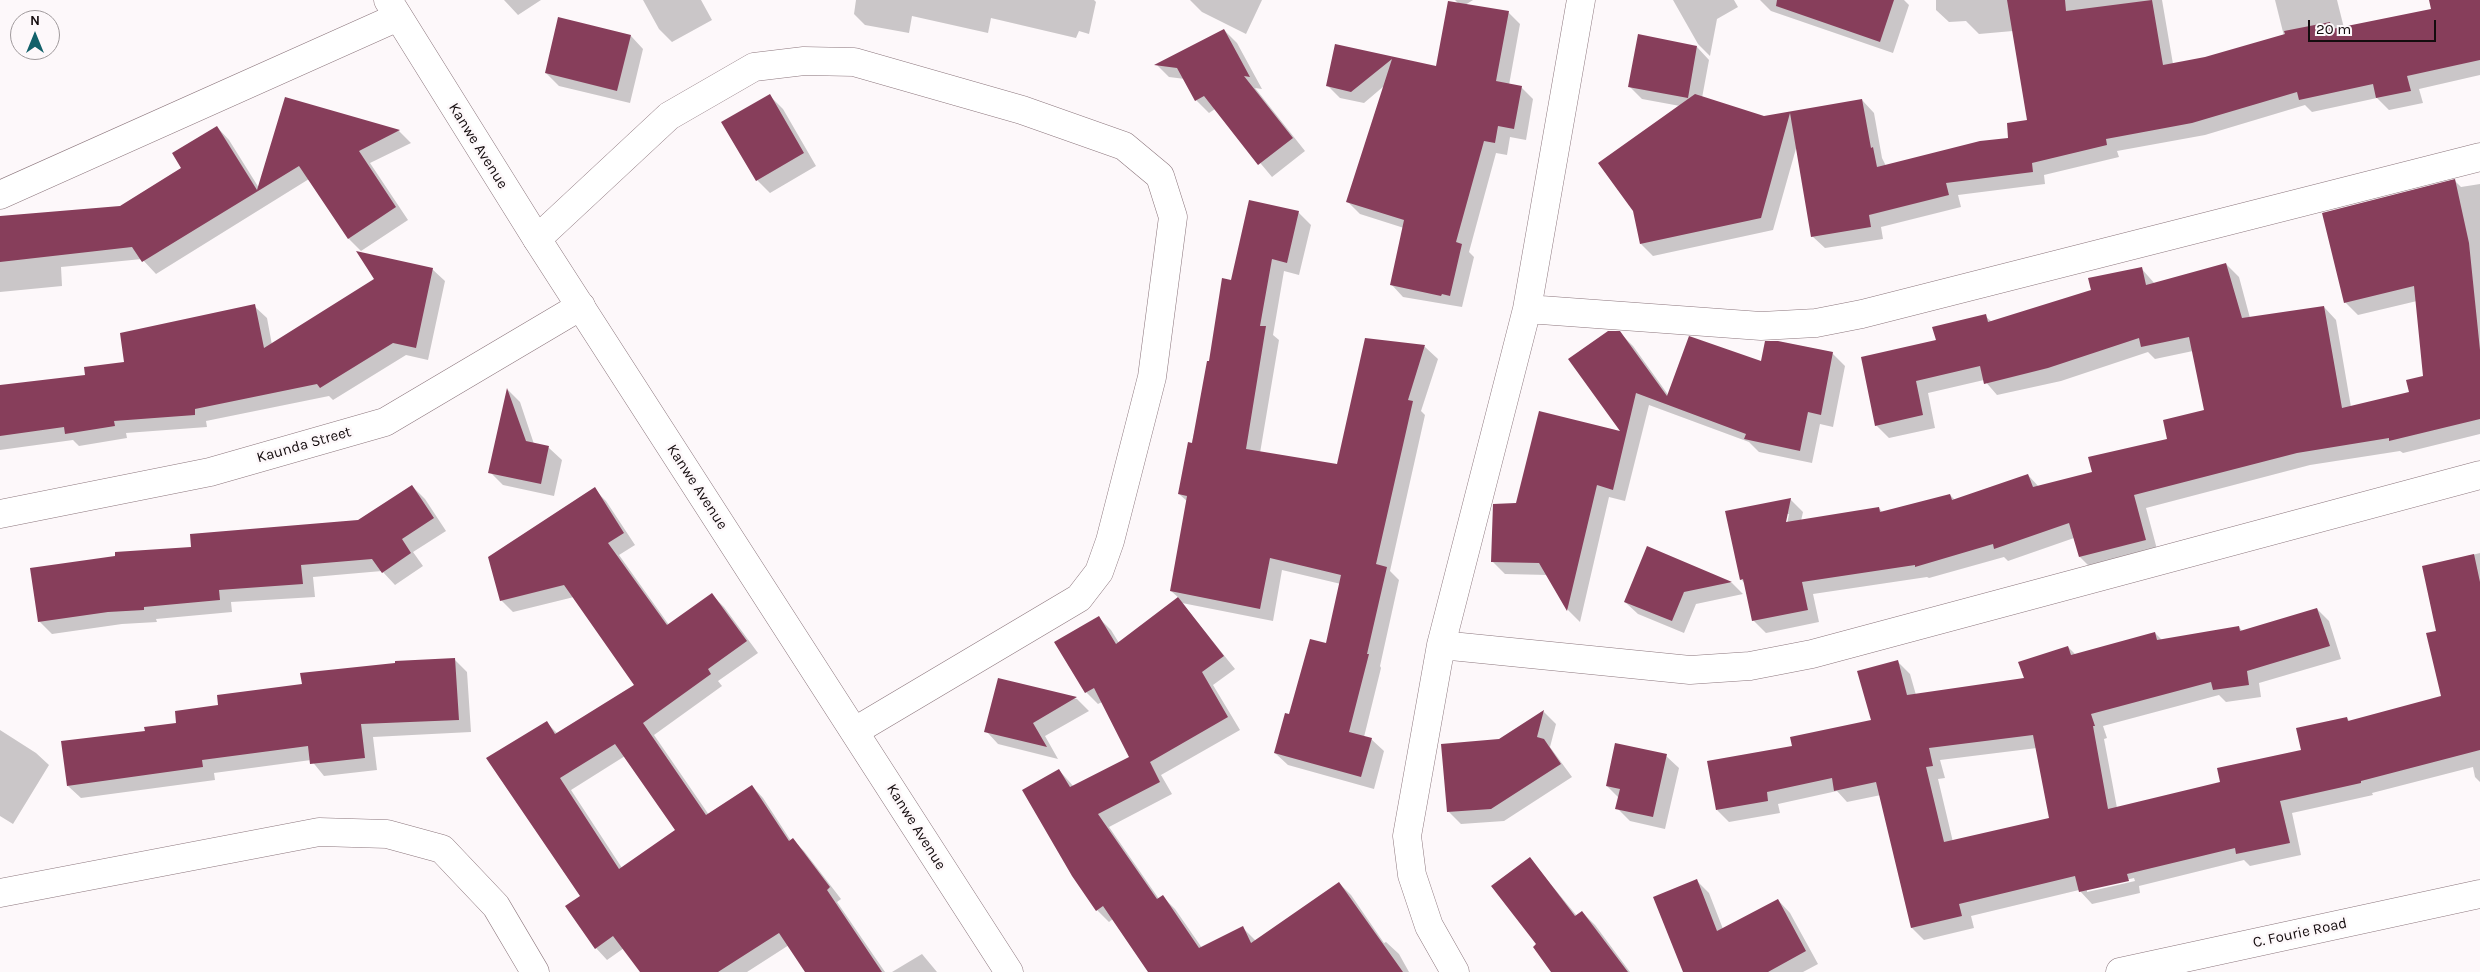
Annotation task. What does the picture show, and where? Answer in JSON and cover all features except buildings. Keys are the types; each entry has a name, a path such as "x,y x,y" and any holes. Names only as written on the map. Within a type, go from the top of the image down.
{"street":[{"path":"1455,972 1429,926 1412,875 1407,836 1441,645 1527,309 1580,0"},
{"path":"0,195 393,9"},
{"name":"Kanwe Avenue","path":"393,9 537,239 1009,972"},
{"path":"537,239 670,116 754,67 804,61 854,62 1022,110 1124,146 1160,176 1173,218 1152,377 1110,541 1099,572 1079,598 855,731"},
{"path":"1527,309 1761,326 1816,323 1871,311 2480,157"},
{"name":"Kaunda Street","path":"0,514 210,472 385,422 581,306"},
{"path":"1441,645 1690,670 1750,666 1812,654 2480,475"},
{"path":"0,894 319,832 387,834 442,849 496,906 535,972"},
{"name":"C. Fourie Road","path":"2120,972 2480,894"}]}
